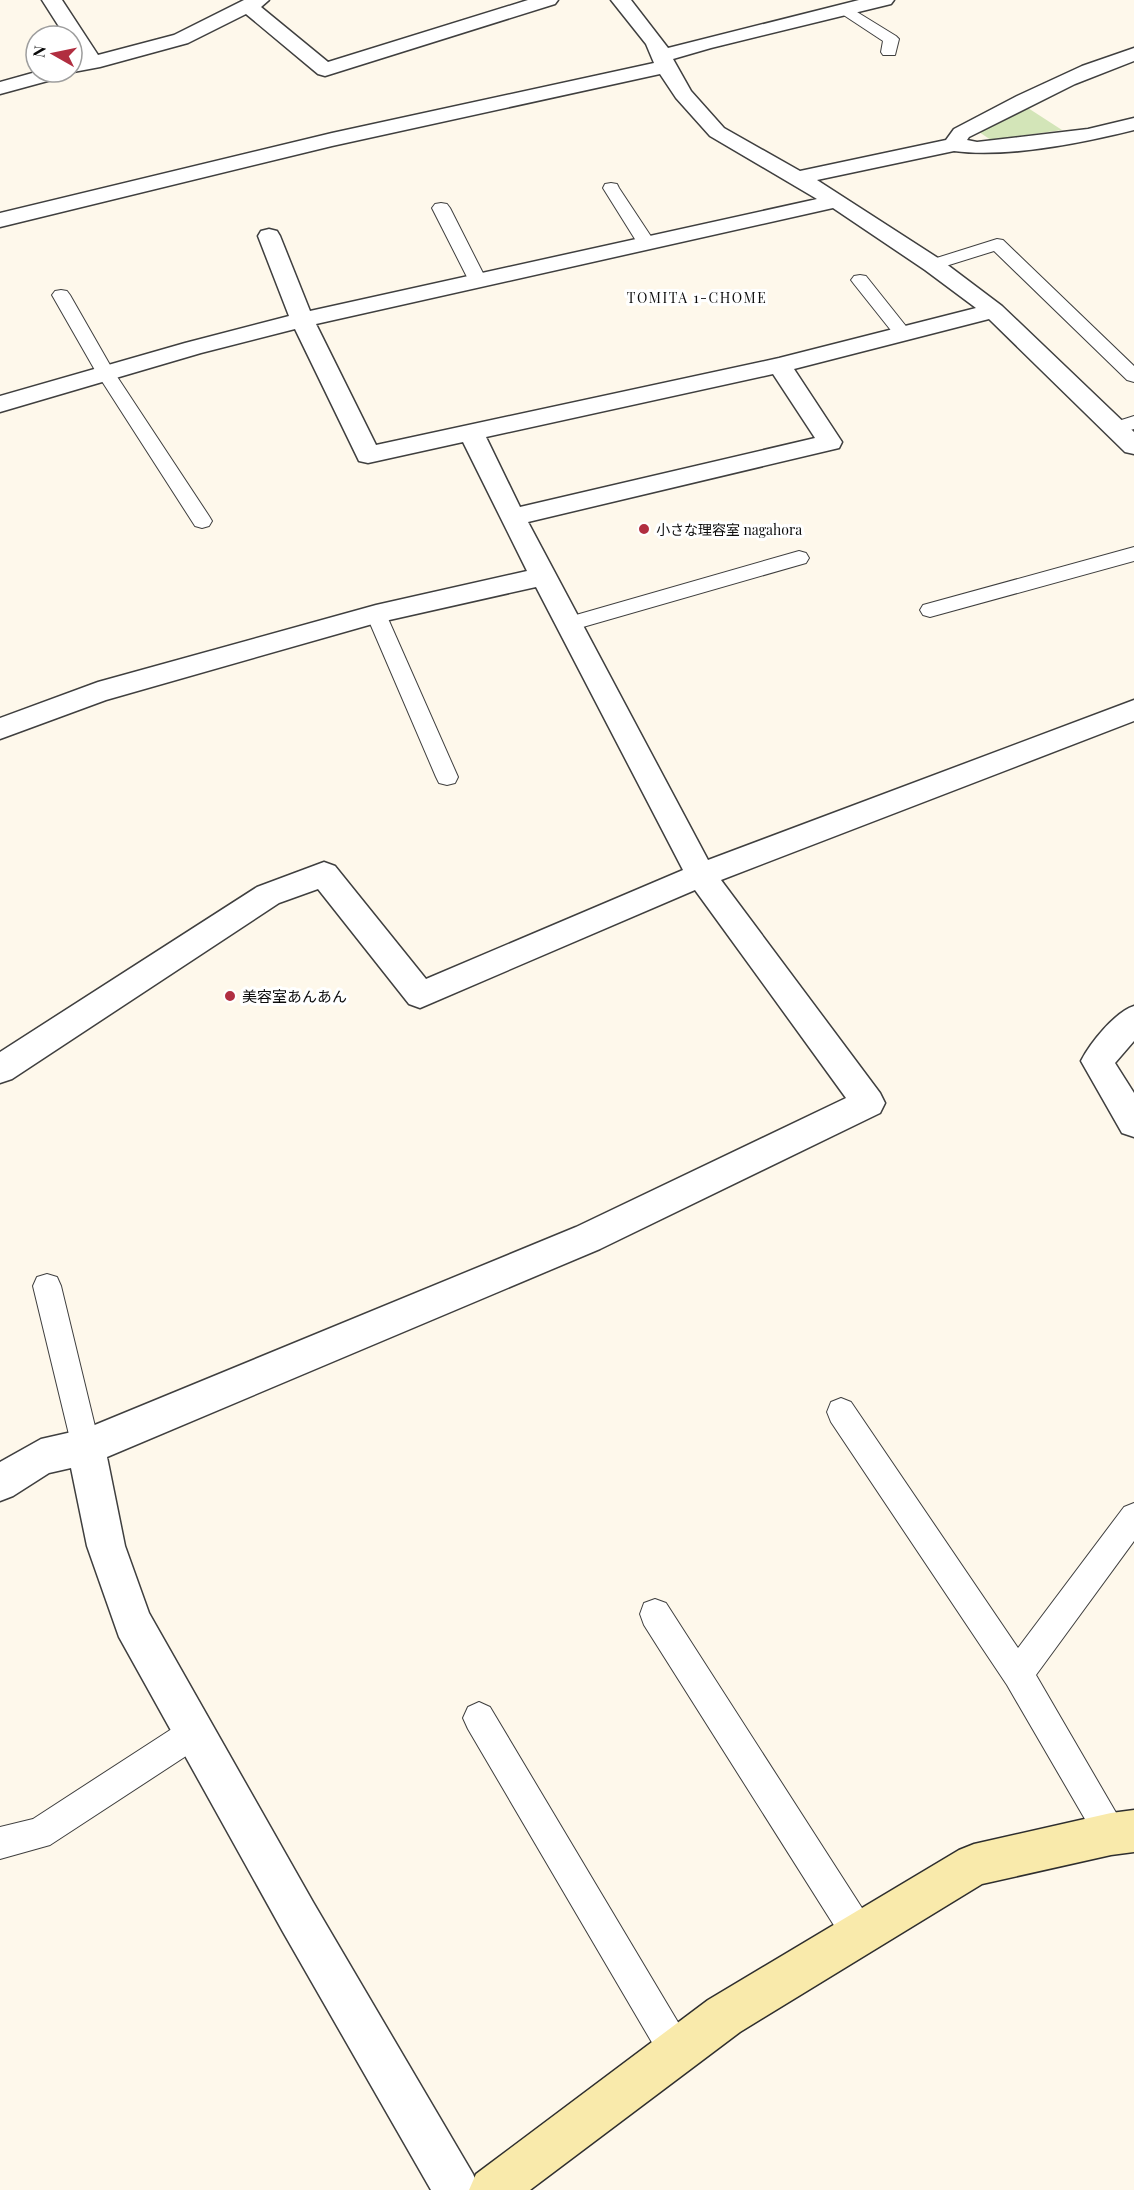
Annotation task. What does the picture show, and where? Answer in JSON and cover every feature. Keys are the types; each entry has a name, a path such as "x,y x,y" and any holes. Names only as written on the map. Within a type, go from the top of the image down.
{"street":[{"path":"52,0 93,63"},
{"path":"84,65 181,39 253,3 325,70 548,0"},
{"path":"621,0 656,44 683,94 717,132 837,201 933,265 994,311 1125,425 1134,446"},
{"path":"0,220 168,178 664,62 705,42 884,0"},
{"path":"954,145 961,133 1020,103 1092,68 1134,54"},
{"path":"0,88 24,81"},
{"path":"797,178 954,145 977,148 1088,135 1134,124"},
{"path":"0,404 105,372 302,320 837,201"},
{"path":"269,236 302,320 368,455 779,365 994,311"},
{"path":"512,517 830,442 779,365"},
{"path":"0,1483 41,1457 86,1447 588,1238 868,1103 701,875 512,517 471,432"},
{"path":"0,729 98,692 376,614 544,576"},
{"path":"0,1070 268,895 324,874 420,995 701,875 1134,710"},
{"path":"1134,1019 1097,1061 1134,1123"},
{"path":"86,1447 106,1546 133,1623 292,1907 457,2190"},
{"path":"493,2190 724,2016 974,1865 1122,1833"}],"lane":[{"path":"844,9 891,39 889,52"},
{"path":"611,188 647,244"},
{"path":"441,208 478,281"},
{"path":"933,265 996,244 1134,376"},
{"path":"860,280 903,334"},
{"path":"61,295 105,372 202,521"},
{"path":"930,610 1134,554"},
{"path":"568,624 799,558"},
{"path":"376,614 447,777"},
{"path":"47,1286 86,1447"},
{"path":"841,1412 1122,1833"},
{"path":"1018,1674 1134,1517"},
{"path":"655,1614 859,1934"},
{"path":"479,1719 676,2051"},
{"path":"0,1843 39,1834 195,1732"}],"green space":[{"path":"1028,108 1062,130 991,140 976,130"}],"place":[{"name":"小さな理容室 nagahora","path":"644,529"},
{"name":"美容室あんあん","path":"230,996"}],"district":[{"name":"TOMITA 1-CHOME","path":"697,297"}]}
